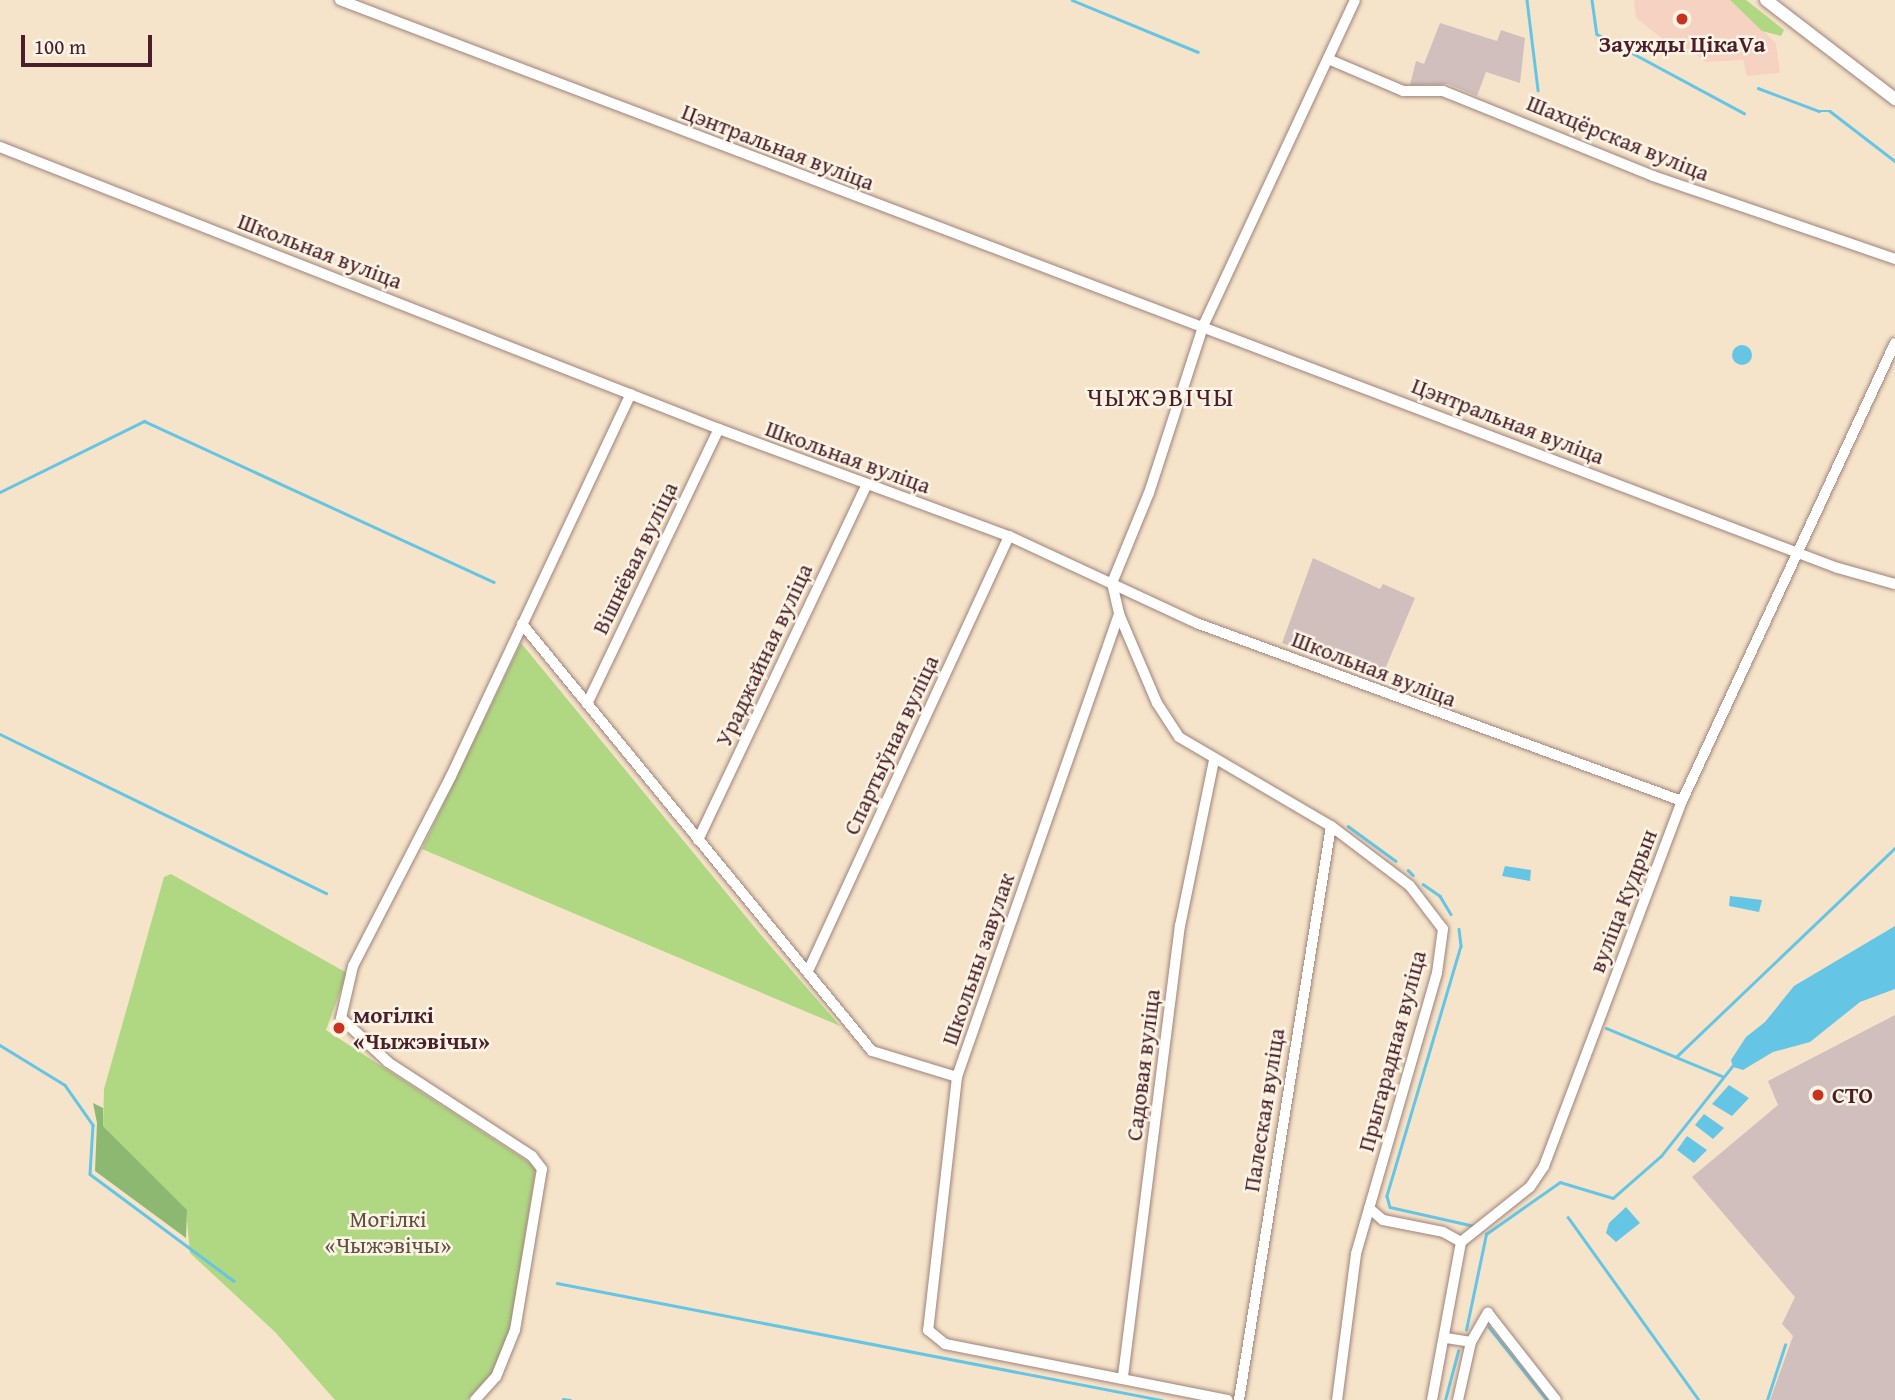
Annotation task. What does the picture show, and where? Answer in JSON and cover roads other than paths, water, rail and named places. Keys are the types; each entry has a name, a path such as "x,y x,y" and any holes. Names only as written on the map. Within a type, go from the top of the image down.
{"main road":[{"path":"1766,0 1895,99"}],"street":[{"name":"Цэнтральная вуліца","path":"340,0 989,249 1204,324 1798,553 1895,584"},
{"path":"1112,583 1149,493 1204,324 1355,0"},
{"name":"Шахцёрская вуліца","path":"1328,59 1403,91 1443,91 1653,176 1895,259"},
{"name":"Школьная вуліца","path":"0,147 866,486 1009,536 1199,624 1682,801"},
{"path":"1798,553 1895,343"},
{"path":"475,1400 496,1377 515,1330 542,1169 532,1156 388,1062 341,1018 353,966 451,776 631,394"},
{"name":"Вішнёвая вуліца","path":"587,704 719,429"},
{"name":"Ураджайная вуліца","path":"698,840 866,486"},
{"name":"Спартыўная вуліца","path":"809,969 1009,536"},
{"name":"вуліца Кудрын","path":"1461,1242 1530,1187 1544,1166 1682,801 1798,553"},
{"name":"Прыгарадная вуліца","path":"1112,583 1119,614 1164,714 1179,737 1214,760 1331,826 1410,886 1443,929 1437,974 1356,1254 1338,1400"},
{"name":"Школьны завулак","path":"1119,614 957,1077 928,1330 945,1344 1123,1376"},
{"path":"522,624 698,840 809,969 872,1051 957,1077"},
{"name":"Садовая вуліца","path":"1123,1376 1180,926 1214,760"},
{"name":"Палеская вуліца","path":"1240,1400 1331,826"},
{"path":"1369,1208 1383,1220 1443,1233 1461,1242 1446,1338 1432,1400"},
{"path":"1458,1400 1471,1342 1488,1313 1556,1400"},
{"path":"1446,1338 1471,1342"},
{"path":"1123,1376 1228,1400"}],"water":[{"path":"1742,345 1749,348 1752,355 1749,362 1742,365 1735,362 1732,355 1735,348"},
{"path":"1505,866 1531,870 1530,881 1502,876"},
{"path":"1730,896 1762,900 1759,912 1729,906"},
{"path":"1895,926 1895,989 1860,1002 1810,1042 1773,1052 1743,1070 1733,1067 1731,1060 1746,1037 1765,1022 1794,986"},
{"path":"1729,1085 1749,1098 1732,1116 1712,1104"},
{"path":"1704,1114 1724,1128 1713,1139 1695,1125"},
{"path":"1687,1136 1707,1150 1694,1163 1677,1150"},
{"path":"1626,1207 1640,1223 1616,1242 1606,1233 1609,1223"}],"waterway":[{"path":"1072,0 1198,52"},
{"path":"1527,0 1538,90"},
{"path":"1592,0 1597,34 1744,113"},
{"path":"1758,88 1819,111 1830,111 1895,161"},
{"path":"0,492 144,421 494,582"},
{"path":"0,734 326,893"},
{"path":"1348,826 1396,861"},
{"path":"1676,1057 1895,848"},
{"path":"1408,870 1413,875"},
{"path":"1423,884 1440,896 1451,914"},
{"path":"1459,929 1461,946 1387,1196 1390,1207 1474,1226"},
{"path":"1606,1028 1722,1076"},
{"path":"0,1045 65,1085 93,1125 90,1174 234,1281"},
{"path":"1466,1330 1486,1234 1560,1182 1613,1198 1661,1156 1733,1065"},
{"path":"1568,1217 1699,1400"},
{"path":"557,1283 1162,1400"},
{"path":"1489,1327 1547,1400"},
{"path":"1767,1400 1785,1345"},
{"path":"1445,1400 1458,1351"},
{"path":"563,1399 570,1400"}],"place":[{"name":"Заужды ЦікаVа","path":"1682,19"},
{"name":"могілкі «Чыжэвічы»","path":"339,1028"},
{"name":"СТО","path":"1818,1095"}],"district":[{"name":"ЧЫЖЭВІЧЫ","path":"1161,397"}],"park label":[{"name":"Могілкі «Чыжэвічы»","path":"388,1232"}]}
